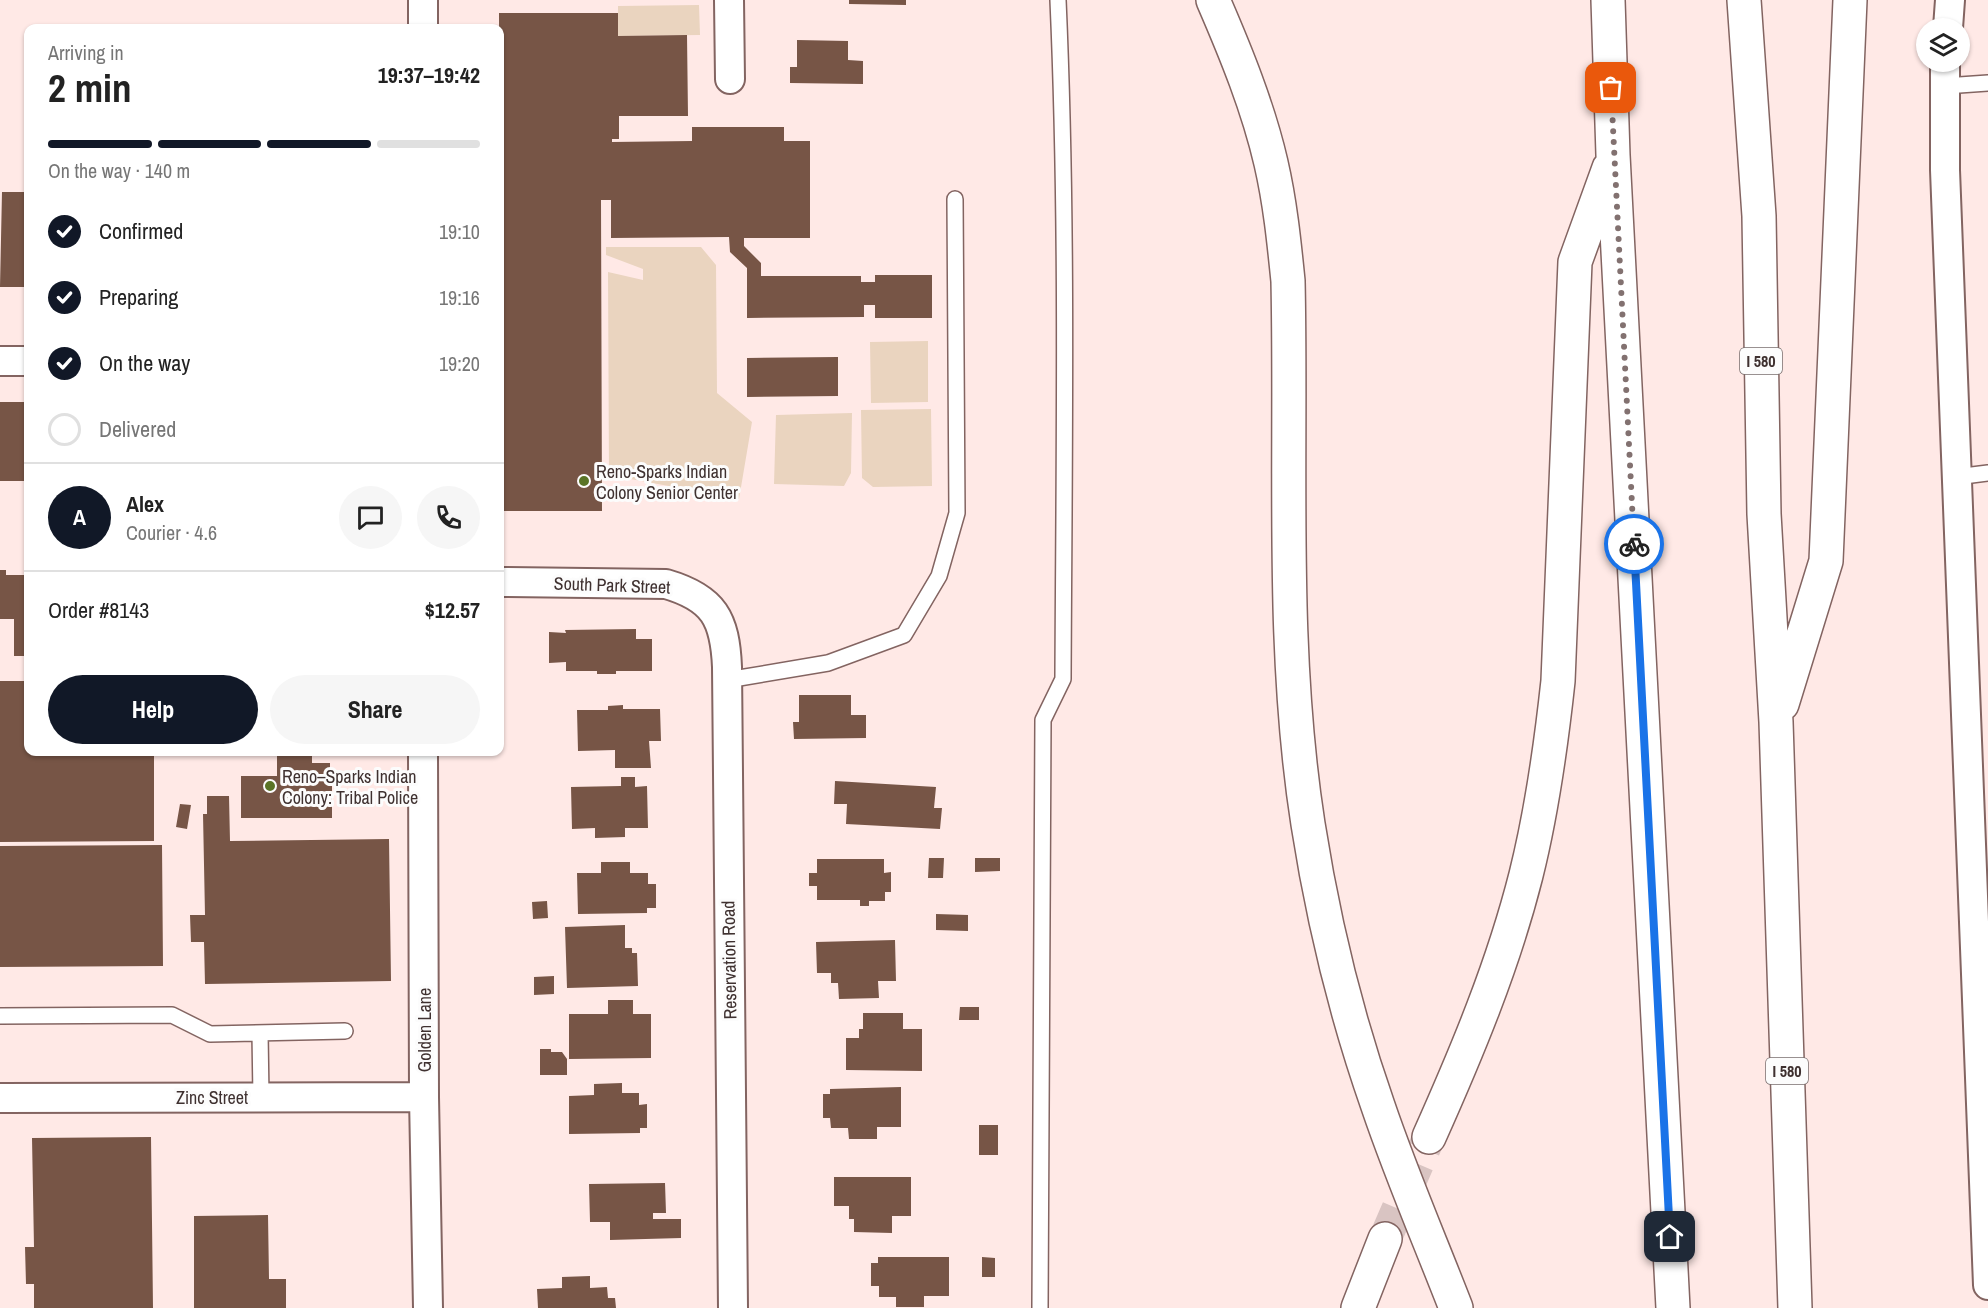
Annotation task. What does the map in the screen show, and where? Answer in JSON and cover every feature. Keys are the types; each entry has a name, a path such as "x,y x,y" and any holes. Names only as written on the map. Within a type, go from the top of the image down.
{"highway":[{"path":"1213,0 1239,60 1257,111 1271,164 1282,222 1288,281 1293,673 1298,743 1308,823 1322,903 1343,992 1378,1106 1456,1308"},
{"path":"1608,0 1613,155 1673,1308"},
{"name":"I 580","path":"1744,0 1759,216 1764,514 1776,722 1795,1308"},
{"path":"1776,722 1826,561 1850,0"},
{"path":"1429,1137 1461,1065 1509,934 1540,815 1551,748 1558,681 1575,262 1613,155"},
{"path":"1358,1308 1385,1239"}],"street":[{"path":"423,0 423,24"},
{"path":"729,0 730,79"},
{"path":"1948,18 1950,0"},
{"path":"1945,74 1945,170 1988,1285"},
{"path":"0,361 24,361"},
{"name":"South Park Street","path":"504,582 666,584 686,590 705,603 715,614"},
{"name":"Reservation Road","path":"715,614 723,628 726,649 733,1308"},
{"name":"Golden Lane","path":"423,756 424,1097 428,1308"},
{"name":"Zinc Street","path":"0,1098 424,1097"}],"lane":[{"path":"1040,1308 1043,720 1063,679 1065,347 1058,0"},
{"path":"1945,74 1988,83"},
{"path":"726,680 828,663 904,635 939,576 957,513 954,199"},
{"path":"1956,477 1988,473"},
{"path":"0,1016 172,1015 210,1034 345,1031"},
{"path":"260,1033 261,1097"}],"shaded area":[{"path":"699,5 700,35 618,36 618,6"},
{"path":"606,247 701,247 716,265 717,393 752,422 739,499 609,475 608,272 643,280 643,269 606,255"},
{"path":"928,341 928,402 871,403 870,342"},
{"path":"931,409 932,486 873,487 862,478 861,410"},
{"path":"852,413 851,473 844,486 774,484 776,415"}],"building":[{"path":"849,0 906,0 906,5 849,4"},
{"path":"499,13 618,13 618,36 687,35 688,116 619,116 619,139 612,139 612,142 692,141 692,127 784,127 784,141 810,141 810,238 744,238 744,246 761,263 761,276 861,276 861,282 875,282 875,275 932,275 932,318 875,318 875,305 864,305 864,317 747,318 747,268 730,252 729,237 611,238 611,200 601,200 602,511 504,511 504,24 499,24"},
{"path":"797,40 848,41 848,60 863,61 863,84 790,83 790,67 797,67"},
{"path":"2,192 24,192 24,287 0,287"},
{"path":"838,357 838,396 747,397 747,358"},
{"path":"0,402 24,402 24,481 0,481"},
{"path":"0,570 6,570 6,575 24,575 24,656 14,656 14,619 0,619"},
{"path":"636,629 636,639 652,639 652,671 616,671 616,674 597,674 597,671 566,671 566,662 549,663 549,632"},
{"path":"0,681 24,681 24,756 154,756 154,841 0,842"},
{"path":"799,695 851,695 851,715 866,715 866,738 794,739 793,722 799,722"},
{"path":"623,705 623,709 660,709 661,741 649,741 651,768 615,768 615,750 578,751 577,710 608,710 608,706"},
{"path":"277,756 312,756 312,763 330,763 332,818 241,818 241,776 277,776"},
{"path":"621,777 635,777 635,787 647,786 648,828 625,828 625,837 595,838 595,828 572,829 571,787 621,786"},
{"path":"835,781 936,787 934,808 942,808 940,829 846,824 847,804 834,804"},
{"path":"207,796 229,796 230,841 389,839 391,981 205,984 204,942 191,942 190,915 205,915 203,814 207,814"},
{"path":"180,804 191,805 187,829 176,827"},
{"path":"162,845 163,966 0,967 0,846"},
{"path":"929,858 944,858 943,878 928,878"},
{"path":"975,858 1000,858 1000,871 975,872"},
{"path":"817,859 884,859 884,873 891,872 891,892 885,892 885,901 869,901 869,906 860,906 860,900 817,900 817,886 809,886 809,873 817,873"},
{"path":"601,862 630,862 630,873 648,873 648,884 656,884 656,908 647,908 647,913 578,914 577,873 601,873"},
{"path":"547,901 548,918 533,919 532,902"},
{"path":"936,914 968,915 968,931 936,930"},
{"path":"625,925 625,948 632,948 632,953 637,953 638,986 567,988 565,927"},
{"path":"895,940 896,981 878,981 879,998 839,999 838,983 831,983 831,973 817,973 816,942"},
{"path":"554,976 554,994 534,995 534,977"},
{"path":"608,1000 633,1000 633,1014 651,1014 651,1058 569,1059 569,1014 608,1014"},
{"path":"960,1007 979,1007 979,1020 959,1020"},
{"path":"863,1013 903,1013 903,1029 922,1029 922,1071 846,1070 846,1038 859,1038 859,1029 863,1029"},
{"path":"540,1049 562,1052 567,1059 567,1075 540,1075"},
{"path":"622,1083 622,1093 639,1093 639,1105 647,1104 647,1128 640,1128 640,1133 569,1134 569,1096 594,1095 594,1084"},
{"path":"901,1087 901,1127 877,1127 877,1139 849,1139 848,1128 831,1128 830,1118 823,1118 823,1094 830,1094 830,1089"},
{"path":"979,1125 998,1125 998,1155 979,1155"},
{"path":"151,1137 153,1308 34,1308 34,1284 26,1284 25,1247 34,1247 32,1138"},
{"path":"834,1177 911,1177 911,1216 892,1216 892,1233 854,1232 854,1219 849,1219 849,1206 834,1206"},
{"path":"665,1183 666,1213 653,1213 653,1219 681,1219 681,1238 610,1240 610,1222 590,1222 589,1184"},
{"path":"268,1215 269,1279 286,1279 286,1308 194,1308 194,1216"},
{"path":"878,1257 949,1257 949,1296 924,1296 924,1307 896,1307 896,1297 879,1297 879,1286 871,1286 871,1263 878,1263"},
{"path":"982,1257 995,1258 995,1277 982,1277"},
{"path":"590,1276 590,1288 607,1287 608,1298 615,1298 616,1308 538,1308 537,1289 562,1288 562,1277"}],"tunnel":[{"path":"1385,1239 1429,1137"}],"way so far":[{"path":"1611,88 1634,544"}],"place":[{"name":"Reno-Sparks Indian Colony Senior Center","path":"584,481"},
{"name":"Reno–Sparks Indian Colony: Tribal Police","path":"270,786"}],"route":[{"path":"1634,544 1670,1237"}]}
